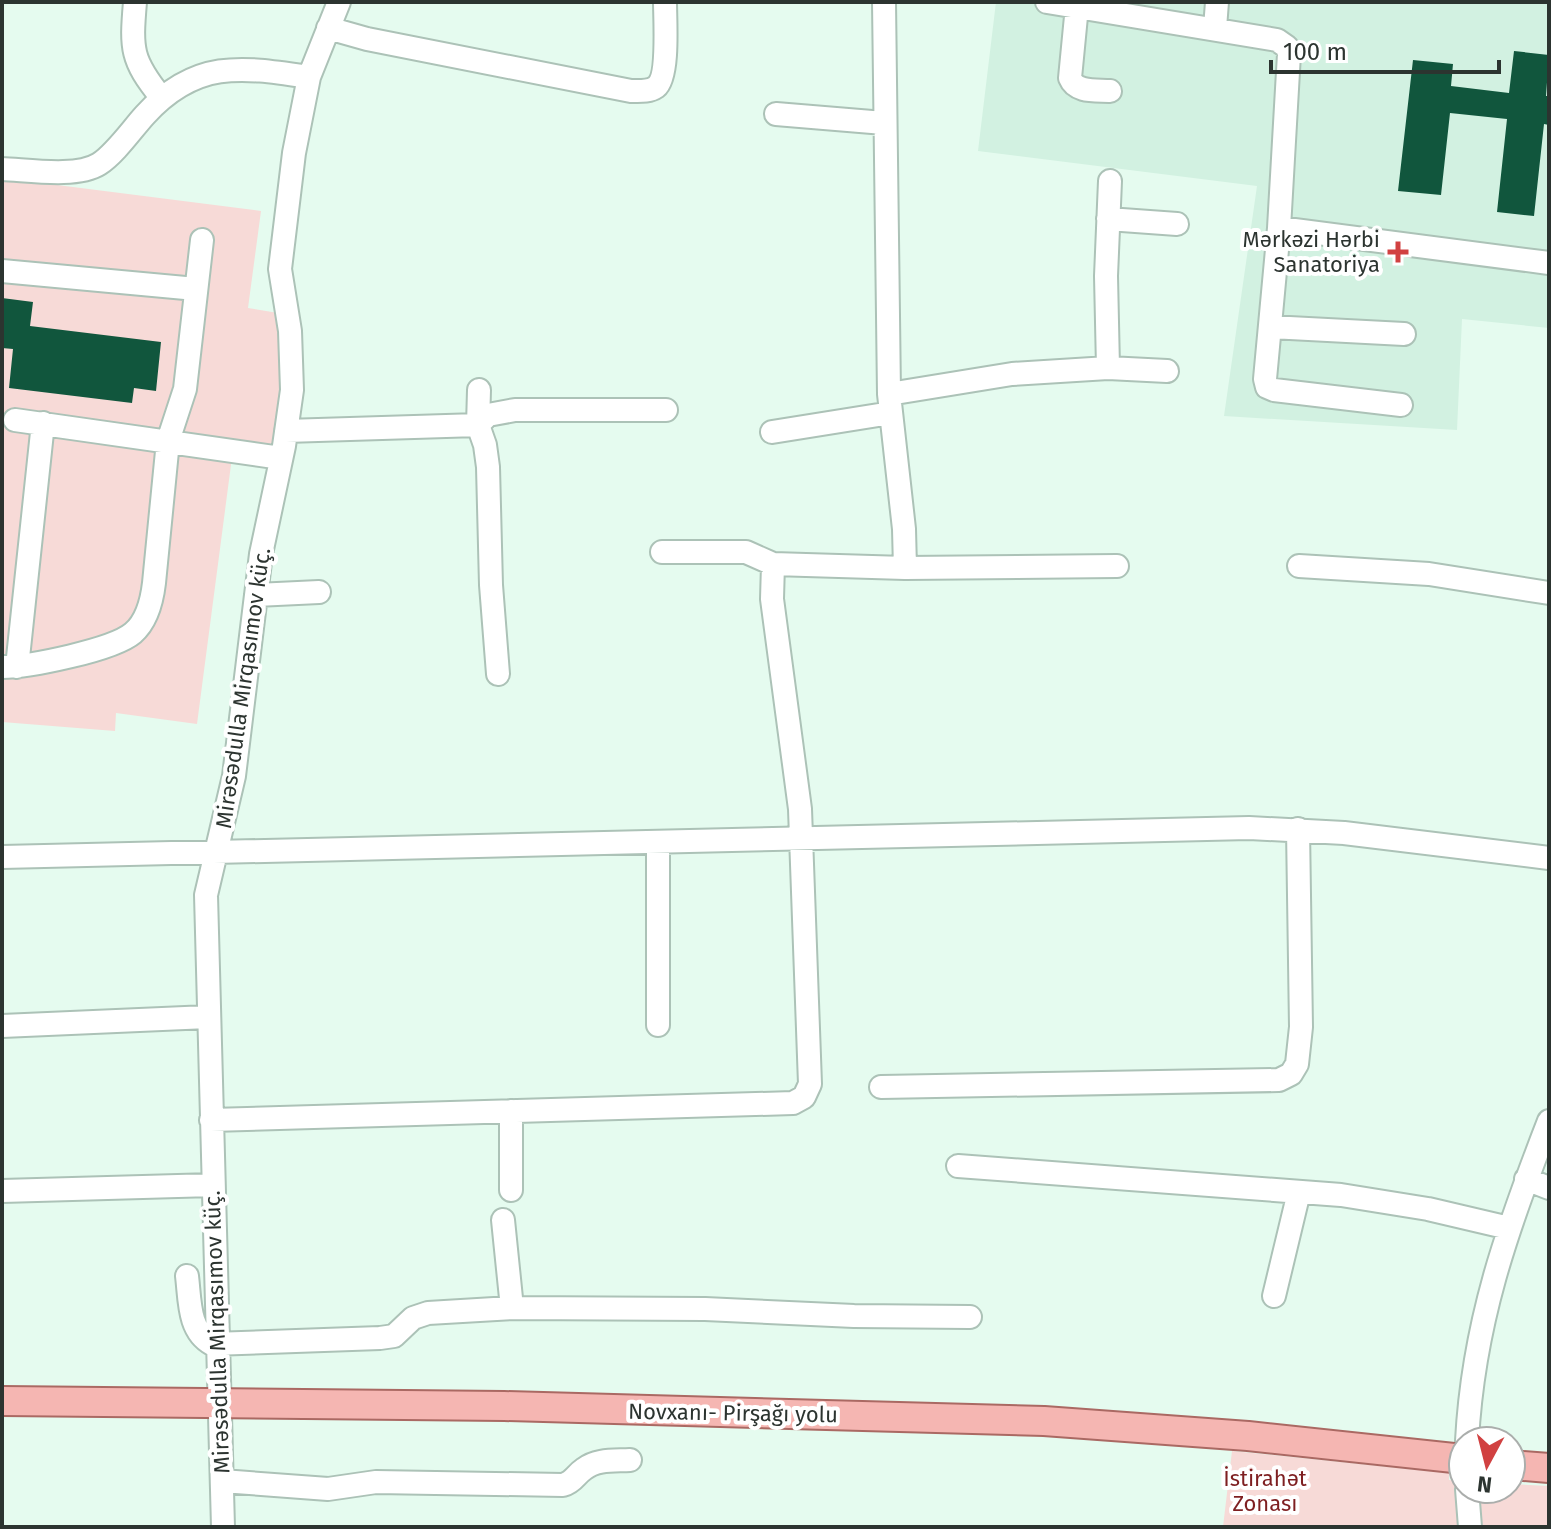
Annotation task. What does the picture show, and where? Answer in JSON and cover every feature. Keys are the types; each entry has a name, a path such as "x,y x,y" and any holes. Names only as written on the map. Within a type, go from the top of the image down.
{"main road":[{"name":"Novxanı- Pirşağı yolu","path":"2,1401 490,1406 1044,1421 1233,1434 1447,1457"},
{"path":"1527,1466 1549,1468"}],"street":[{"path":"135,2 132,34 135,59 143,75 161,97"},
{"name":"Mirəsədulla Mirqasımov küç.","path":"223,1527 206,895 234,776 256,595 292,390 290,331 281,288 281,243 302,106 309,77 339,2"},
{"path":"328,28 367,39 584,82 646,91 657,86 664,75 665,2"},
{"path":"884,2 890,404 904,529 905,568"},
{"path":"1047,2 1215,28 1277,40 1287,47 1279,228 1265,379 1267,387 1401,405"},
{"path":"1215,28 1217,2"},
{"path":"1077,6 1072,84 1079,88 1110,91"},
{"path":"2,169 85,170 100,164 161,97 182,84 227,69 252,69 309,77"},
{"path":"776,114 884,123"},
{"path":"1108,368 1106,276 1110,181"},
{"path":"1108,219 1177,224"},
{"path":"1279,228 1549,263"},
{"path":"43,423 10,667 118,642 133,633 143,620 152,599 168,441 185,389 202,240"},
{"path":"2,271 196,289"},
{"path":"1270,327 1404,334"},
{"path":"772,432 1012,374 1108,368 1167,371"},
{"path":"479,390 478,425 488,467 491,585 498,674"},
{"path":"286,431 478,425 488,415 515,410 666,410"},
{"path":"15,420 281,458"},
{"path":"662,552 746,552 773,564 905,568 1117,566"},
{"path":"211,1120 793,1103 804,1097 810,1084 802,838 772,599 773,564"},
{"path":"1299,566 1429,574 1549,593"},
{"path":"256,595 319,592"},
{"path":"2,857 1249,828 1298,829 1549,858"},
{"path":"881,1087 1279,1080 1291,1074 1297,1064 1301,1012 1298,829"},
{"path":"658,842 658,1025"},
{"path":"2,1026 208,1017"},
{"path":"511,1111 511,1190"},
{"path":"1468,1425 1479,1333 1509,1228 1549,1121"},
{"path":"958,1166 1379,1200 1509,1228"},
{"path":"1526,1179 1549,1188"},
{"path":"2,1191 213,1185"},
{"path":"1274,1296 1299,1192"},
{"path":"503,1220 512,1308"},
{"path":"187,1276 193,1321 207,1341 218,1344 380,1338 394,1336 413,1318 428,1313 512,1308 705,1309 854,1316 970,1317"},
{"path":"222,1481 328,1489 376,1482 563,1485 572,1483 580,1471 596,1462 630,1460"},
{"path":"1468,1505 1470,1527"}],"shaded area":[{"name":"Mərkəzi Hərbi Sanatoriya","path":"996,2 1549,2 1549,328 1462,319 1457,430 1224,416 1257,186 978,151"}],"green space":[{"path":"2,178 261,211 248,308 278,313 286,387 272,444 234,442 197,724 116,713 115,731 2,722"},
{"name":"İstirahət Zonası","path":"1232,1451 1447,1473 1447,1505 1527,1505 1527,1485 1549,1486 1549,1527 1223,1527"}],"building":[{"path":"1514,51 1549,55 1546,96 1549,96 1549,125 1544,124 1534,216 1497,212 1507,119 1450,113 1441,195 1398,191 1413,60 1453,64 1451,86 1509,93"},
{"path":"2,298 33,302 30,326 161,342 156,391 134,388 132,403 9,388 13,349 2,348"}],"place":[{"name":"Mərkəzi Hərbi Sanatoriya","path":"1398,252"}]}
